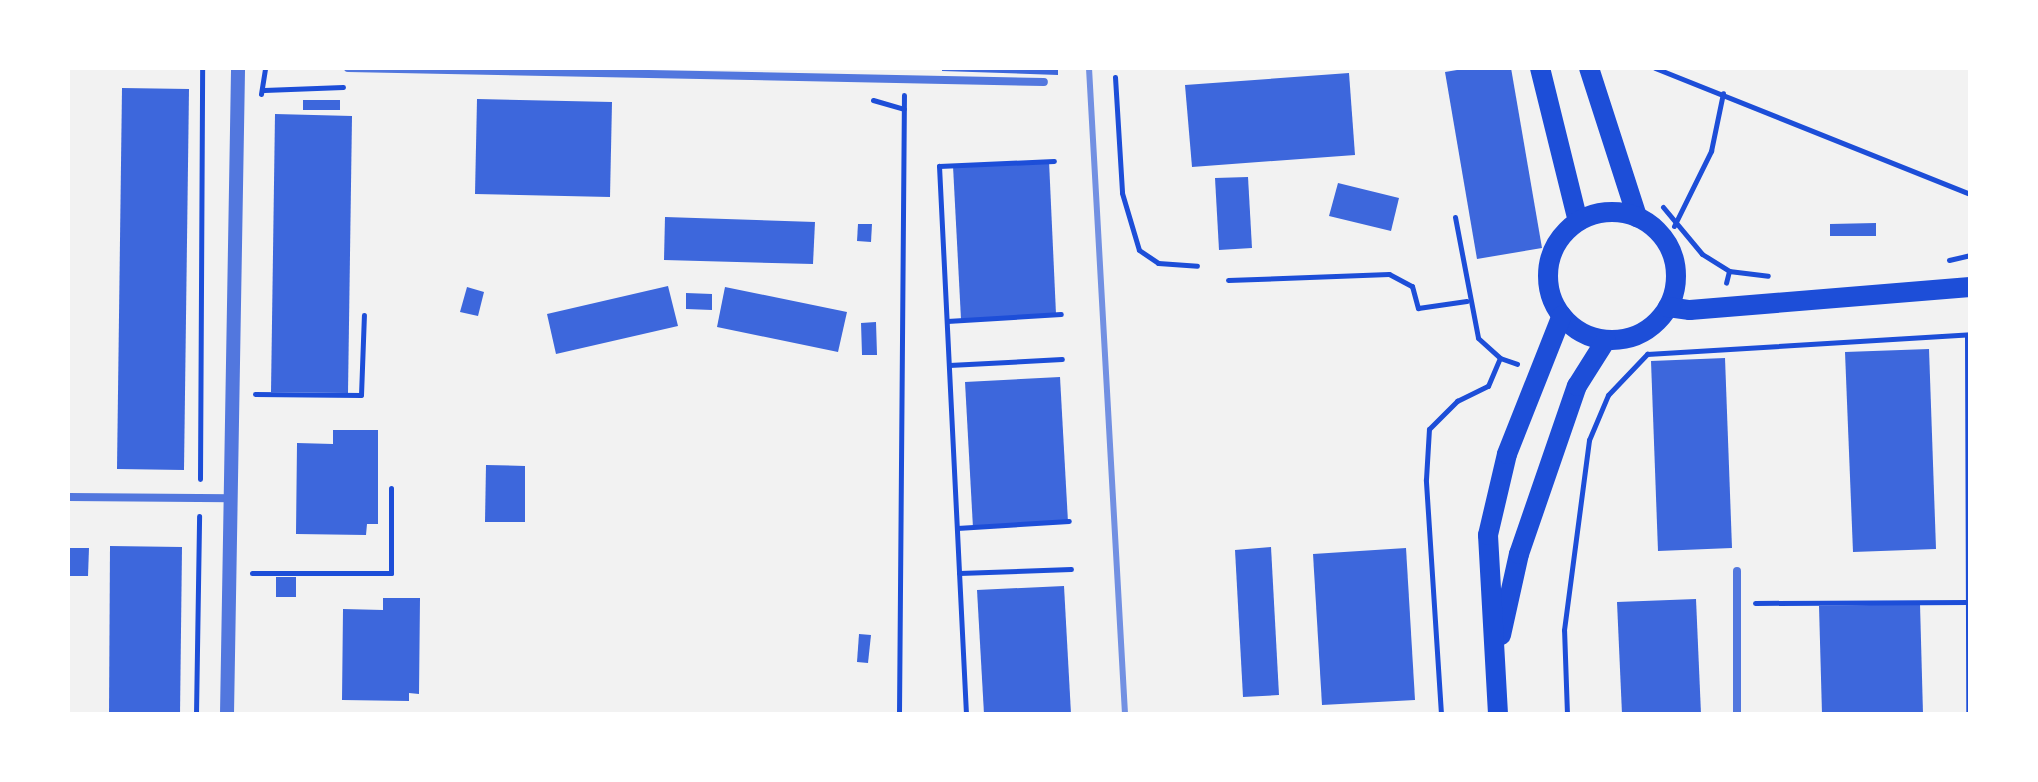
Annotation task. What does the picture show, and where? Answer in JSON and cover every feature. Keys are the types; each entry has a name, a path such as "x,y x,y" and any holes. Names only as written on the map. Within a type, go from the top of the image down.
{"main road":[{"path":"1540,68 1578,221"},
{"path":"1589,68 1637,217"},
{"path":"1597,213 1637,217 1655,228 1675,265 1668,307 1642,333 1606,340 1574,327 1562,315 1549,286 1551,255 1578,221 1597,213"},
{"path":"1668,307 1720,308 1970,287"},
{"path":"1498,714 1488,535 1507,454 1562,315"},
{"path":"1496,659 1519,554 1577,386 1606,340"}],"street":[{"path":"227,714 238,68"},
{"path":"348,68 1044,82"},
{"path":"68,497 231,498"},
{"path":"1737,571 1737,714"}],"path":[{"path":"186,479 200,479 202,68"},
{"path":"1655,68 1970,194"},
{"path":"1115,77 1122,193 1139,250 1158,263 1197,266"},
{"path":"899,714 904,79"},
{"path":"1674,226 1711,151 1723,93"},
{"path":"966,714 939,166 1054,161"},
{"path":"1660,202 1674,226 1702,254 1729,271 1720,308 1716,347"},
{"path":"1455,217 1467,301 1478,338 1500,358 1538,371"},
{"path":"1228,280 1389,274 1412,286 1418,308 1467,301"},
{"path":"947,321 1061,314"},
{"path":"254,394 361,395 364,315"},
{"path":"1567,714 1564,630 1589,440 1608,395 1647,354 1716,347 1968,334 1968,714"},
{"path":"1441,714 1426,479 1429,429 1457,401 1488,386 1500,358"},
{"path":"949,365 1062,359"},
{"path":"1577,386 1608,395"},
{"path":"251,573 391,573 391,488"},
{"path":"186,516 200,516 196,714"},
{"path":"957,528 1069,521"},
{"path":"959,573 1071,569"},
{"path":"1737,603 1969,602"}],"building":[{"path":"942,68 1058,68 1058,75 942,71"},
{"path":"1469,68 1511,68 1542,248 1477,259 1445,72"},
{"path":"1349,73 1355,155 1192,167 1185,85"},
{"path":"122,88 189,89 184,470 117,469"},
{"path":"477,99 612,102 610,197 475,194"},
{"path":"303,100 340,100 340,110 303,110"},
{"path":"275,114 352,116 348,393 271,392"},
{"path":"1049,161 1056,314 961,319 953,166"},
{"path":"1248,177 1252,248 1219,250 1215,178"},
{"path":"1338,183 1399,198 1391,231 1329,216"},
{"path":"665,217 815,222 813,264 664,260"},
{"path":"1876,223 1876,236 1830,236 1830,224"},
{"path":"858,224 872,224 871,242 857,241"},
{"path":"668,286 678,326 556,354 547,314"},
{"path":"467,287 484,292 478,316 460,312"},
{"path":"725,287 847,312 838,352 717,327"},
{"path":"686,293 712,294 712,310 686,309"},
{"path":"876,322 877,355 862,355 861,323"},
{"path":"1929,349 1936,549 1853,552 1845,352"},
{"path":"1725,358 1732,548 1658,551 1651,361"},
{"path":"1060,377 1068,522 973,528 965,382"},
{"path":"333,430 378,430 378,524 367,524 366,535 296,534 297,443 333,444"},
{"path":"486,465 525,466 525,522 485,522"},
{"path":"110,546 182,547 180,714 109,714"},
{"path":"1271,547 1279,695 1243,697 1235,550"},
{"path":"68,548 89,548 88,576 68,576"},
{"path":"1406,548 1415,700 1322,705 1313,554"},
{"path":"276,577 296,577 296,597 276,597"},
{"path":"1064,586 1071,714 984,714 977,590"},
{"path":"383,598 420,598 419,694 409,693 409,701 342,700 343,609 383,610"},
{"path":"1696,599 1701,714 1622,714 1617,602"},
{"path":"1920,604 1923,714 1822,714 1819,606"},
{"path":"859,634 871,635 868,663 857,662"}],"railway":[{"path":"1089,68 1125,714"}]}
